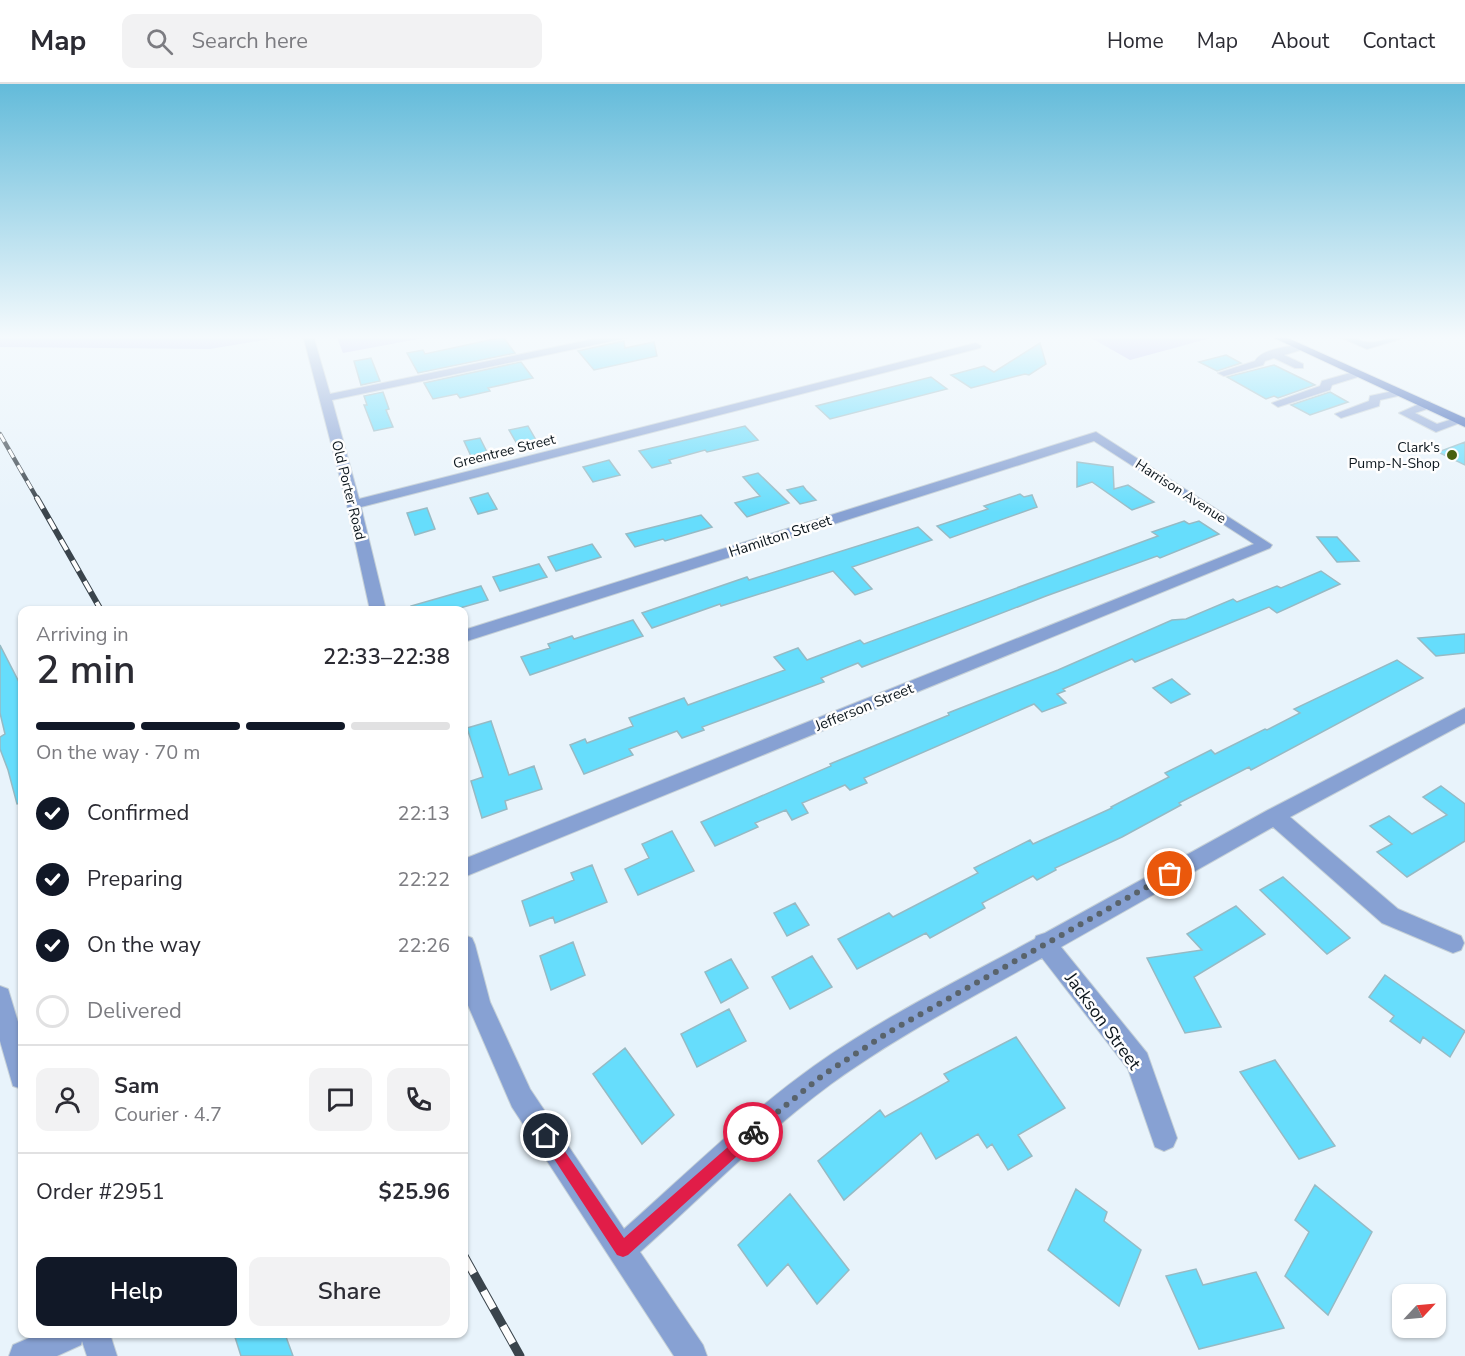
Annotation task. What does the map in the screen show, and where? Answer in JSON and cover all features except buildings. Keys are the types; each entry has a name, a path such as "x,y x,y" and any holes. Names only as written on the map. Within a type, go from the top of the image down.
{"main road":[{"path":"1401,394 1462,422"}],"street":[{"name":"Old Porter Road","path":"324,394 354,505 377,606"},
{"path":"325,398 342,394"},
{"name":"Greentree Street","path":"354,505 787,394"},
{"path":"1278,403 1306,394"},
{"path":"1341,414 1375,403 1374,398 1391,394"},
{"path":"1426,405 1405,414 1436,428 1462,422"},
{"name":"Harrison Avenue","path":"1096,436 1265,545"},
{"name":"Hamilton Street","path":"468,635 1096,436"},
{"name":"Jefferson Street","path":"468,866 1265,545"},
{"path":"623,1249 769,1118 823,1075 889,1032 1044,943 1465,715"},
{"path":"1275,816 1390,916 1453,943"},
{"name":"Jackson Street","path":"1044,943 1138,1062 1164,1138"},
{"path":"468,960 479,1003 521,1098 692,1356"},
{"path":"0,997 18,1062"},
{"path":"24,1356 62,1338"},
{"path":"96,1338 102,1356"}],"railway":[{"path":"0,434 38,500"},
{"path":"37,498 99,606"},
{"path":"468,1263 520,1356"}],"way so far":[{"path":"753,1132 823,1075 889,1032 1170,874"}],"place":[{"name":"Clark's Pump-N-Shop","path":"1452,455"}],"route":[{"path":"546,1136 623,1249 753,1132"}]}
